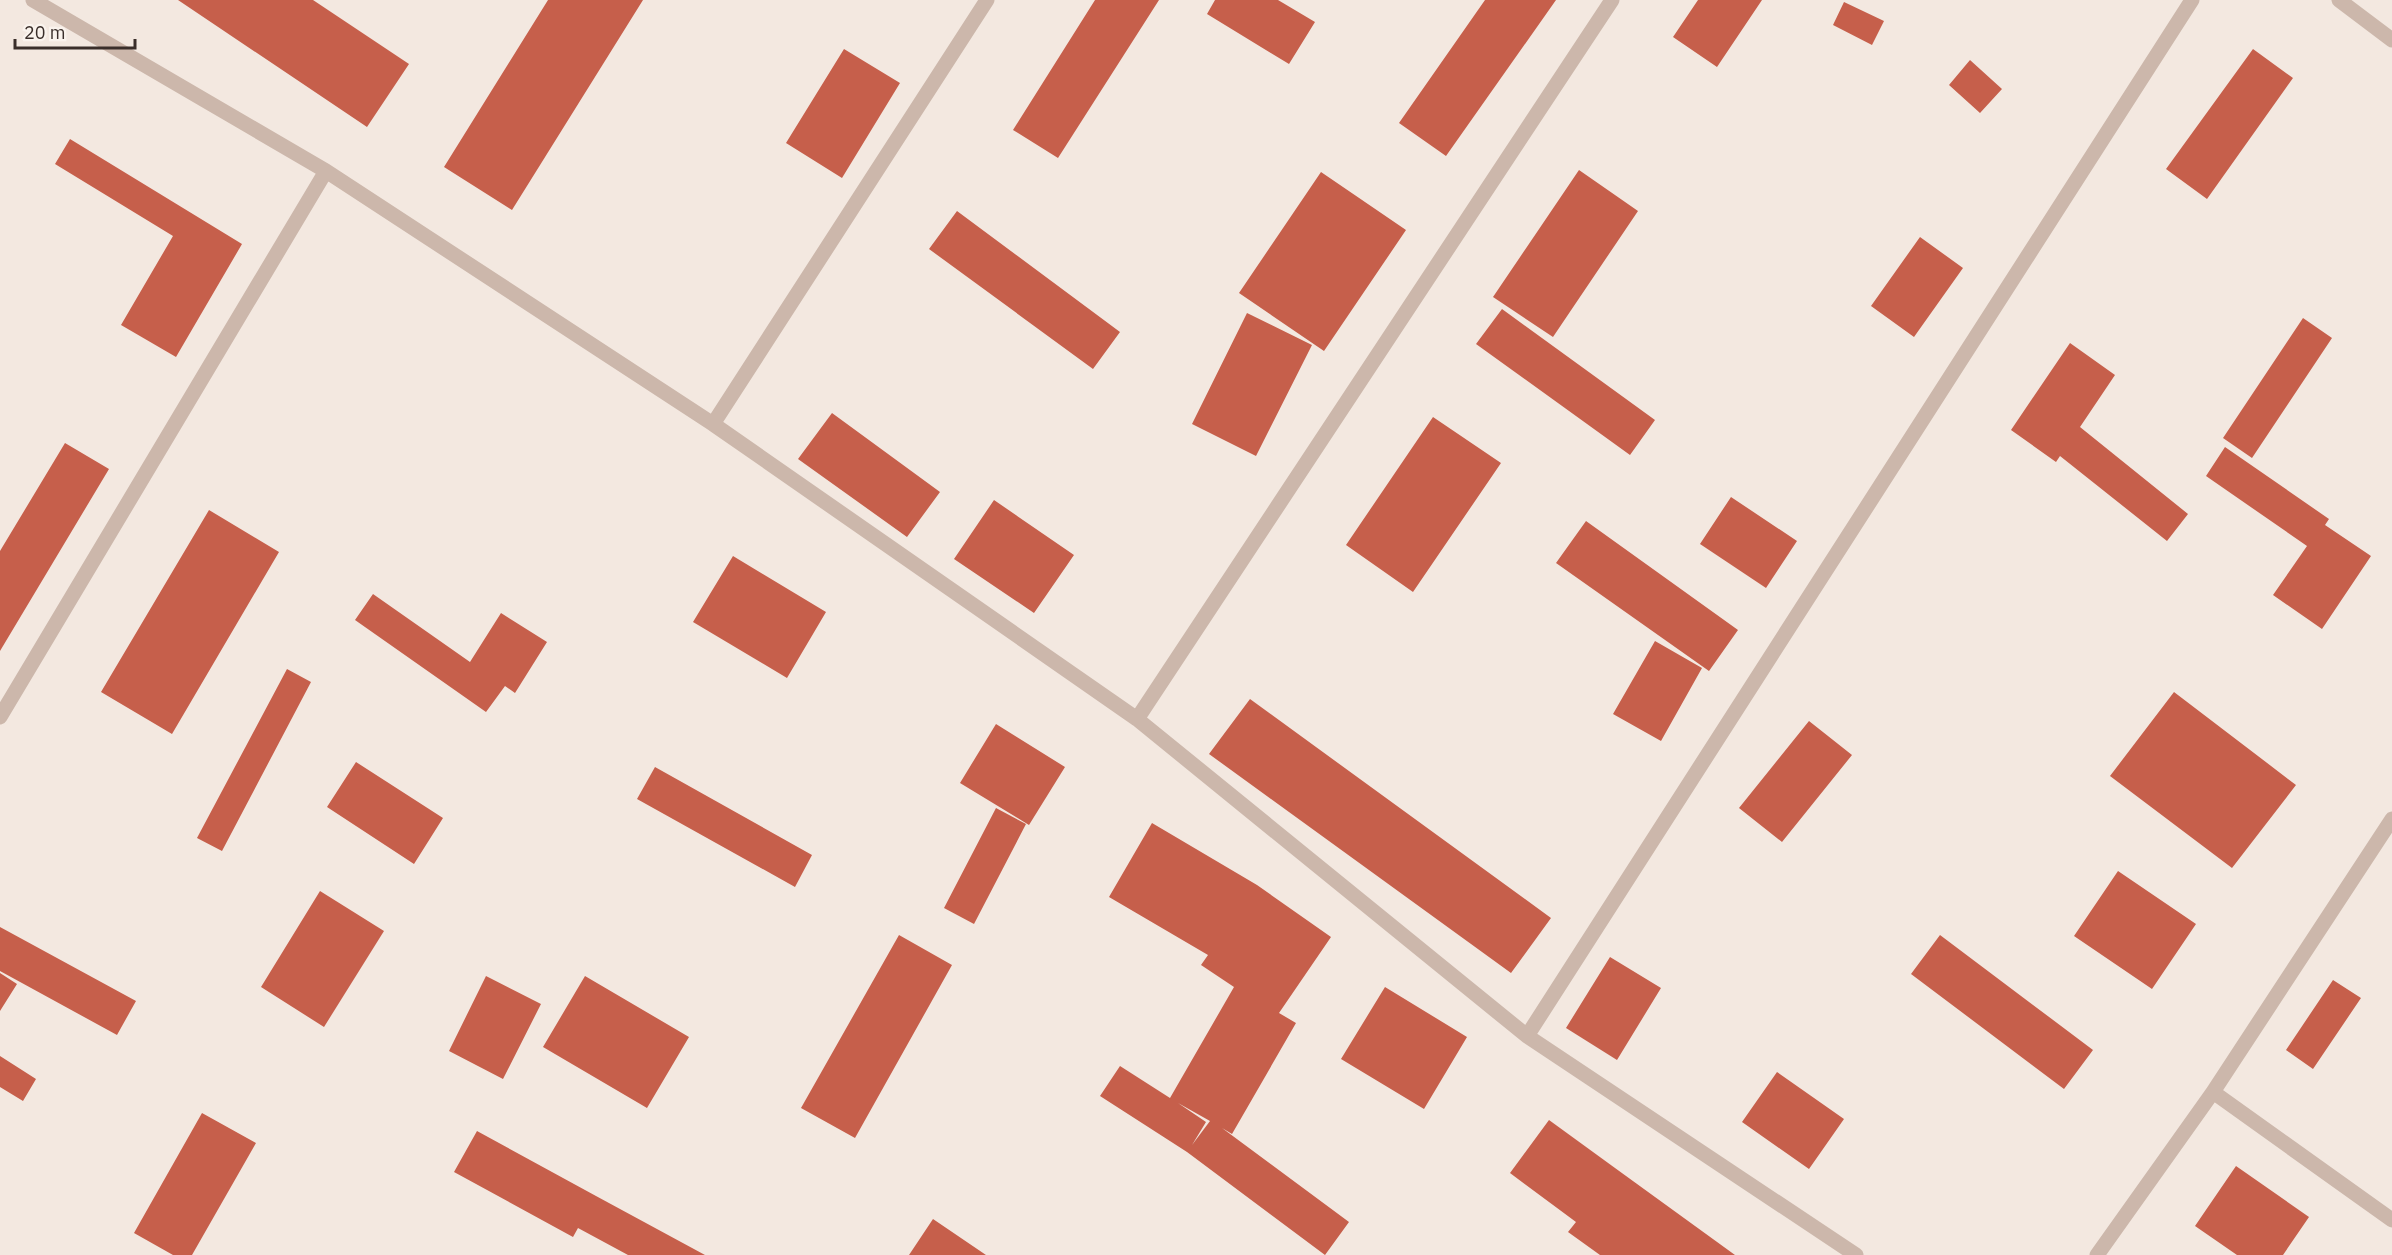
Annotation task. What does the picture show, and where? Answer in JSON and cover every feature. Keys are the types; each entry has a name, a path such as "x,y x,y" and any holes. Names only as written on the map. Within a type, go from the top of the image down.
{"street":[{"path":"33,0 326,171 713,424 1137,719 1527,1036 1856,1255"},
{"path":"713,424 987,0"},
{"path":"1137,719 1612,0"},
{"path":"1527,1036 2192,0"},
{"path":"2339,0 2392,40"},
{"path":"0,717 326,171"},
{"path":"2097,1255 2213,1092 2392,819"},
{"path":"2213,1092 2392,1220"}],"building":[{"path":"178,0 313,0 409,64 367,127"},
{"path":"548,0 643,0 512,210 444,167"},
{"path":"1095,0 1159,0 1058,158 1013,130"},
{"path":"1215,0 1278,0 1315,22 1289,64 1207,14"},
{"path":"1485,0 1556,0 1446,156 1399,123"},
{"path":"1698,0 1762,0 1717,67 1673,37"},
{"path":"1844,2 1884,21 1872,45 1833,25"},
{"path":"844,49 900,83 842,178 786,143"},
{"path":"2253,49 2293,78 2207,199 2166,169"},
{"path":"1970,60 2002,89 1980,113 1949,85"},
{"path":"70,139 242,244 176,357 121,325 173,236 55,164"},
{"path":"1579,170 1638,211 1553,337 1493,297"},
{"path":"1321,172 1406,230 1324,351 1239,293"},
{"path":"957,211 1120,332 1093,369 929,249"},
{"path":"1920,237 1963,268 1914,337 1871,306"},
{"path":"1502,309 1655,420 1630,455 1476,344"},
{"path":"1247,313 1312,345 1256,456 1192,424"},
{"path":"2303,318 2332,338 2252,458 2223,438"},
{"path":"2070,343 2115,375 2080,427 2188,514 2167,541 2060,456 2056,462 2011,430"},
{"path":"832,413 940,492 907,537 798,459"},
{"path":"1433,417 1501,463 1413,592 1346,545"},
{"path":"65,443 109,469 0,651 0,551"},
{"path":"2225,447 2329,519 2325,525 2371,556 2322,629 2273,595 2307,546 2206,476"},
{"path":"1731,497 1797,541 1766,588 1700,544"},
{"path":"994,500 1074,555 1034,613 954,559"},
{"path":"209,510 279,552 172,734 101,692"},
{"path":"1586,521 1738,630 1709,671 1556,563"},
{"path":"733,556 826,612 787,678 693,622"},
{"path":"373,594 470,662 501,613 547,642 515,693 505,686 486,712 355,620"},
{"path":"1655,641 1702,668 1661,741 1613,714"},
{"path":"287,669 311,682 222,851 197,838"},
{"path":"2174,692 2296,785 2232,868 2110,776"},
{"path":"1250,699 1551,918 1511,973 1209,754"},
{"path":"1809,721 1852,755 1782,842 1739,808"},
{"path":"996,724 1065,767 1029,825 960,783"},
{"path":"356,762 443,818 414,864 327,807"},
{"path":"655,767 812,855 795,887 637,799"},
{"path":"996,808 1026,824 974,924 944,908"},
{"path":"1152,823 1257,885 1331,937 1279,1013 1296,1023 1232,1134 1222,1128 1349,1222 1325,1255 1187,1152 1100,1096 1120,1066 1170,1098 1234,987 1201,965 1208,955 1109,897","holes":["1178,1103 1210,1121 1192,1145 1206,1122"]},
{"path":"2118,871 2196,924 2152,989 2074,936"},
{"path":"320,891 384,931 324,1027 261,987"},
{"path":"0,927 136,1001 117,1035 0,971"},
{"path":"899,935 952,965 855,1138 801,1108"},
{"path":"1940,935 2093,1050 2064,1089 1911,974"},
{"path":"1610,957 1661,988 1617,1060 1566,1028"},
{"path":"0,973 17,984 0,1011"},
{"path":"486,976 541,1004 503,1079 449,1051"},
{"path":"585,976 689,1037 647,1108 543,1047"},
{"path":"2333,980 2361,998 2313,1069 2286,1050"},
{"path":"1385,987 1467,1037 1424,1109 1341,1059"},
{"path":"0,1056 36,1079 23,1101 0,1087"},
{"path":"1777,1072 1844,1119 1809,1169 1742,1122"},
{"path":"202,1113 256,1143 192,1255 173,1255 134,1233"},
{"path":"1549,1120 1735,1255 1600,1255 1568,1232 1576,1222 1510,1173"},
{"path":"477,1131 705,1255 628,1255 578,1228 573,1237 454,1172"},
{"path":"2236,1166 2309,1217 2283,1255 2237,1255 2195,1226"},
{"path":"933,1219 986,1255 909,1255"}]}
